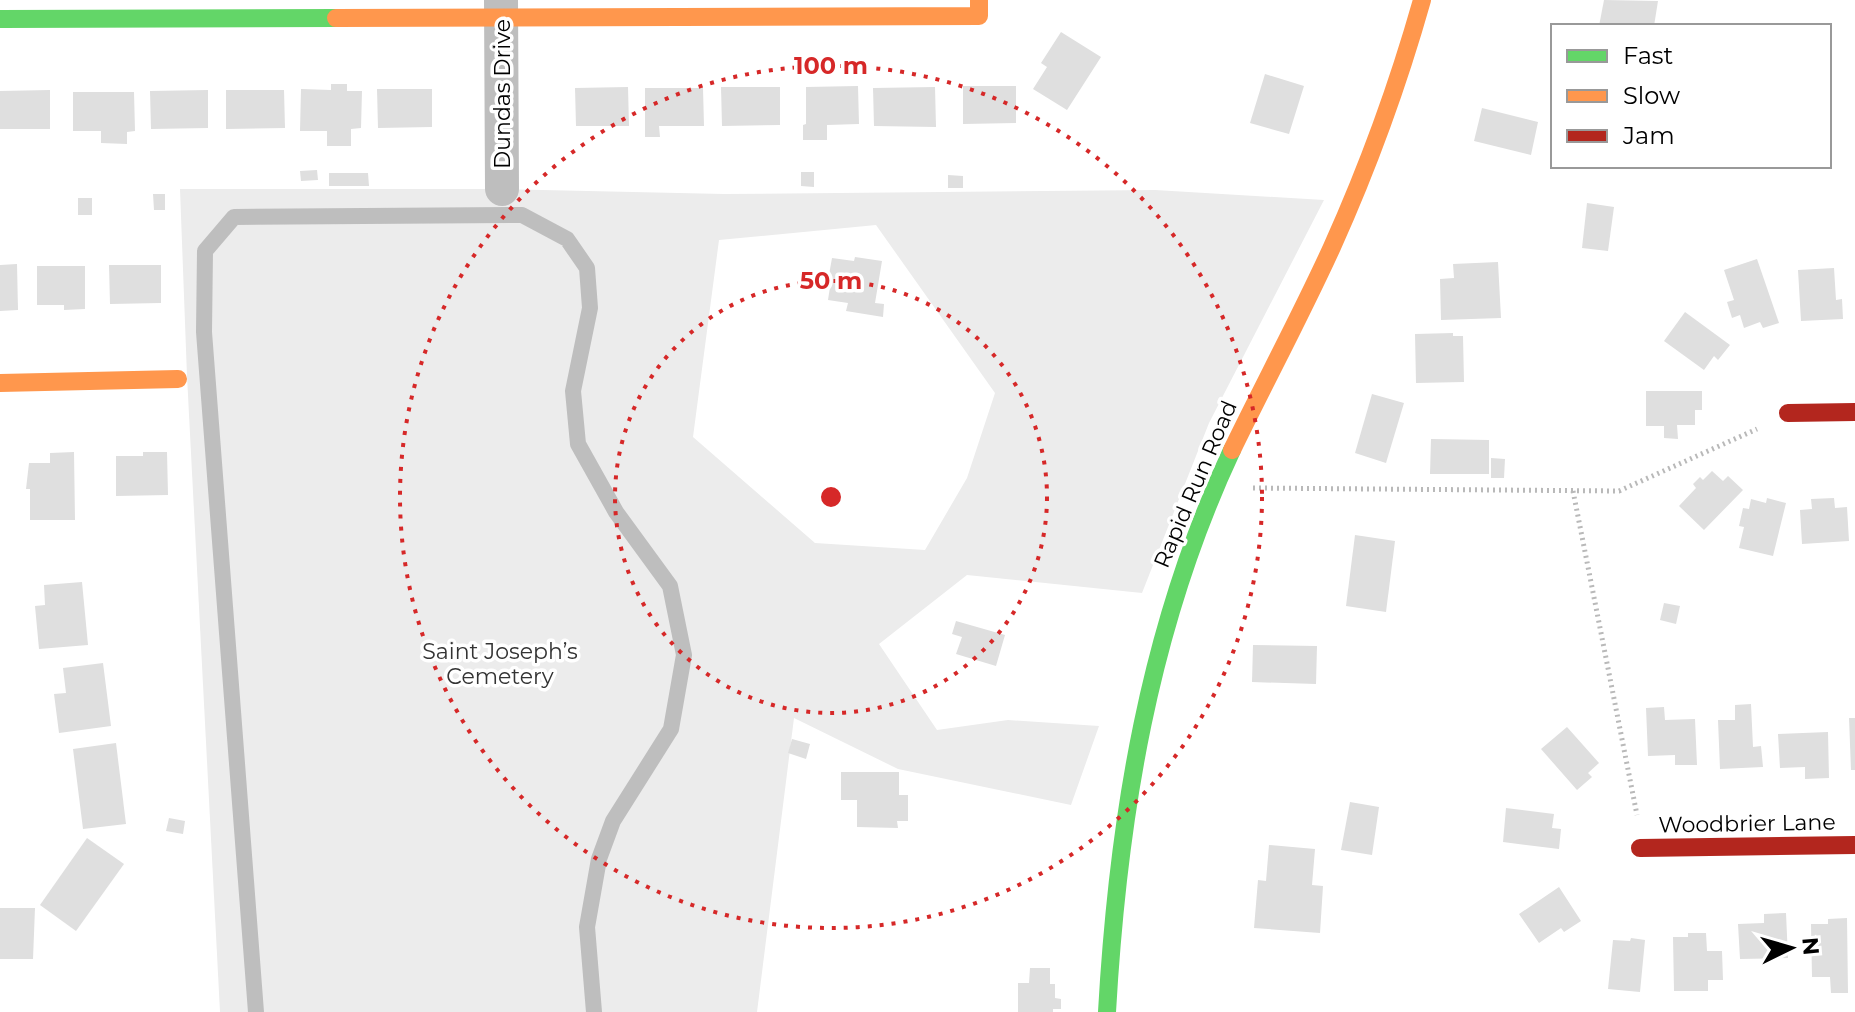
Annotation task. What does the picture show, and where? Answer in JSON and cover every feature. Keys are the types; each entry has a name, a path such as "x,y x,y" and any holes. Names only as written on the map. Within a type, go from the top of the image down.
{"street":[{"path":"0,19 501,9 979,16 979,0"},
{"name":"Rapid Run Road","path":"1107,1012 1110,942 1121,837 1138,733 1156,656 1192,544 1235,442 1331,250 1378,139 1406,59 1422,0"},
{"name":"Dundas Drive","path":"501,9 502,189"},
{"path":"0,383 178,379"},
{"path":"1788,413 1855,412"},
{"name":"Woodbrier Lane","path":"1640,848 1855,845"}],"lane":[{"path":"256,1012 204,332 205,251 234,217 522,215 567,239 587,268 590,308 573,391 578,444 616,512 670,586 684,655 671,729 613,821 599,859 587,927 594,1012"}],"path":[{"path":"1216,488 1619,491 1788,413"},
{"path":"1573,491 1637,807 1640,848"}],"green space":[{"name":"Saint Joseph’s Cemetery","path":"180,189 502,189 724,194 1155,190 1324,200 1209,423 1142,593 967,575 879,644 937,730 1008,720 1099,726 1071,805 898,769 794,718 757,1012 220,1012","holes":["876,225 995,393 967,478 925,550 815,543 693,437 719,240"]}],"building":[{"path":"1604,0 1658,1 1654,24 1599,24"},
{"path":"1061,32 1101,57 1067,110 1033,89 1047,67 1041,63"},
{"path":"1265,74 1304,86 1289,134 1250,123"},
{"path":"331,84 347,84 347,91 362,91 361,128 351,129 351,146 327,146 327,131 300,131 301,89 331,90"},
{"path":"858,86 859,124 827,125 827,140 803,140 806,87"},
{"path":"963,86 1016,86 1016,123 963,124"},
{"path":"628,87 629,126 576,126 575,88"},
{"path":"721,87 780,87 780,125 722,126"},
{"path":"935,87 936,127 874,126 873,88"},
{"path":"645,88 703,88 704,126 659,126 660,137 645,137"},
{"path":"377,89 432,89 432,127 378,128"},
{"path":"50,90 50,129 0,129 0,91"},
{"path":"208,90 208,128 151,129 150,91"},
{"path":"226,90 284,90 285,128 226,129"},
{"path":"73,92 134,92 135,131 127,132 127,144 101,143 101,131 73,131"},
{"path":"1482,108 1538,122 1531,155 1474,141"},
{"path":"317,170 318,180 301,181 300,171"},
{"path":"801,172 814,172 814,187 801,186"},
{"path":"329,173 368,173 369,186 329,186"},
{"path":"948,175 963,176 963,188 948,188"},
{"path":"153,194 165,194 165,210 154,210"},
{"path":"78,198 92,198 92,215 78,215"},
{"path":"1587,203 1614,207 1608,251 1582,248"},
{"path":"855,257 882,261 875,303 884,304 883,317 846,311 848,303 828,300 832,258 854,261"},
{"path":"1757,259 1779,323 1763,328 1760,322 1744,328 1740,315 1732,318 1727,302 1734,300 1724,270"},
{"path":"1498,262 1501,318 1441,320 1440,279 1454,278 1453,264"},
{"path":"17,264 18,310 0,311 0,265"},
{"path":"109,265 161,265 161,303 110,304"},
{"path":"37,266 85,266 85,309 64,310 64,305 37,305"},
{"path":"1834,268 1836,300 1842,299 1843,319 1801,321 1798,270"},
{"path":"1685,312 1730,345 1718,360 1714,356 1704,370 1664,341"},
{"path":"1453,333 1453,336 1463,336 1464,382 1416,383 1415,334"},
{"path":"1646,391 1702,391 1702,410 1695,410 1695,425 1677,425 1678,439 1664,438 1664,426 1646,426"},
{"path":"1372,394 1404,403 1386,463 1355,453"},
{"path":"1431,439 1489,440 1489,474 1430,474"},
{"path":"74,452 75,520 30,520 30,489 26,489 29,463 50,463 50,453"},
{"path":"143,452 167,452 168,495 116,496 116,456 143,456"},
{"path":"1491,458 1505,459 1504,478 1491,478"},
{"path":"1712,471 1723,481 1728,476 1743,490 1704,530 1679,506 1696,488 1693,484"},
{"path":"1767,498 1786,503 1773,556 1739,548 1744,527 1739,526 1743,508 1749,509 1751,499 1766,503"},
{"path":"1834,498 1835,508 1847,507 1849,541 1802,544 1800,510 1812,509 1811,499"},
{"path":"1355,535 1395,541 1386,612 1346,606"},
{"path":"82,582 88,645 39,649 35,606 45,605 44,585"},
{"path":"1664,603 1680,606 1676,624 1660,620"},
{"path":"956,621 1005,635 996,666 956,654 962,637 952,634"},
{"path":"1253,645 1317,646 1316,684 1252,682"},
{"path":"103,663 111,726 59,733 54,694 66,693 63,668"},
{"path":"1751,704 1753,747 1761,746 1763,767 1720,769 1718,720 1735,720 1735,705"},
{"path":"1664,707 1665,720 1695,719 1697,765 1675,765 1675,755 1648,756 1646,708"},
{"path":"1849,718 1855,718 1855,770 1851,770"},
{"path":"1567,727 1599,763 1588,773 1592,777 1577,790 1541,749"},
{"path":"1828,732 1829,778 1805,779 1805,767 1780,768 1778,734"},
{"path":"792,739 810,744 806,759 788,753"},
{"path":"116,743 126,824 83,829 73,749"},
{"path":"841,772 899,772 899,795 908,795 908,821 897,821 898,828 857,827 857,800 841,800"},
{"path":"1350,802 1379,807 1372,855 1341,850"},
{"path":"1506,808 1554,814 1552,828 1561,829 1559,849 1503,842"},
{"path":"169,818 185,821 183,834 166,831"},
{"path":"87,838 124,864 76,931 40,905"},
{"path":"1269,845 1315,849 1312,885 1323,886 1320,933 1254,928 1258,880 1266,881"},
{"path":"1559,887 1581,921 1564,932 1561,928 1539,943 1519,914"},
{"path":"0,908 35,908 33,959 0,959"},
{"path":"1786,913 1788,958 1740,959 1738,924 1764,923 1764,914"},
{"path":"1847,918 1848,993 1831,993 1830,977 1812,977 1811,924 1828,924 1828,919"},
{"path":"1688,933 1706,933 1707,951 1722,951 1723,980 1708,980 1708,991 1674,991 1673,937 1688,937"},
{"path":"1631,938 1645,940 1640,992 1608,989 1613,940 1630,941"},
{"path":"1030,968 1050,968 1050,984 1055,984 1055,998 1061,999 1061,1009 1053,1009 1053,1012 1018,1012 1018,983 1029,983"}],"traffic: fast":[{"path":"0,19 336,18"},
{"path":"1107,1012 1120,867 1142,724 1179,585 1203,517 1232,450"}],"traffic: slow":[{"path":"336,18 979,16 979,0"},
{"path":"1232,450 1345,217 1370,156 1422,0"},
{"path":"0,383 178,379"}],"traffic: jam":[{"path":"1788,413 1855,412"},
{"path":"1640,848 1855,845"}]}
